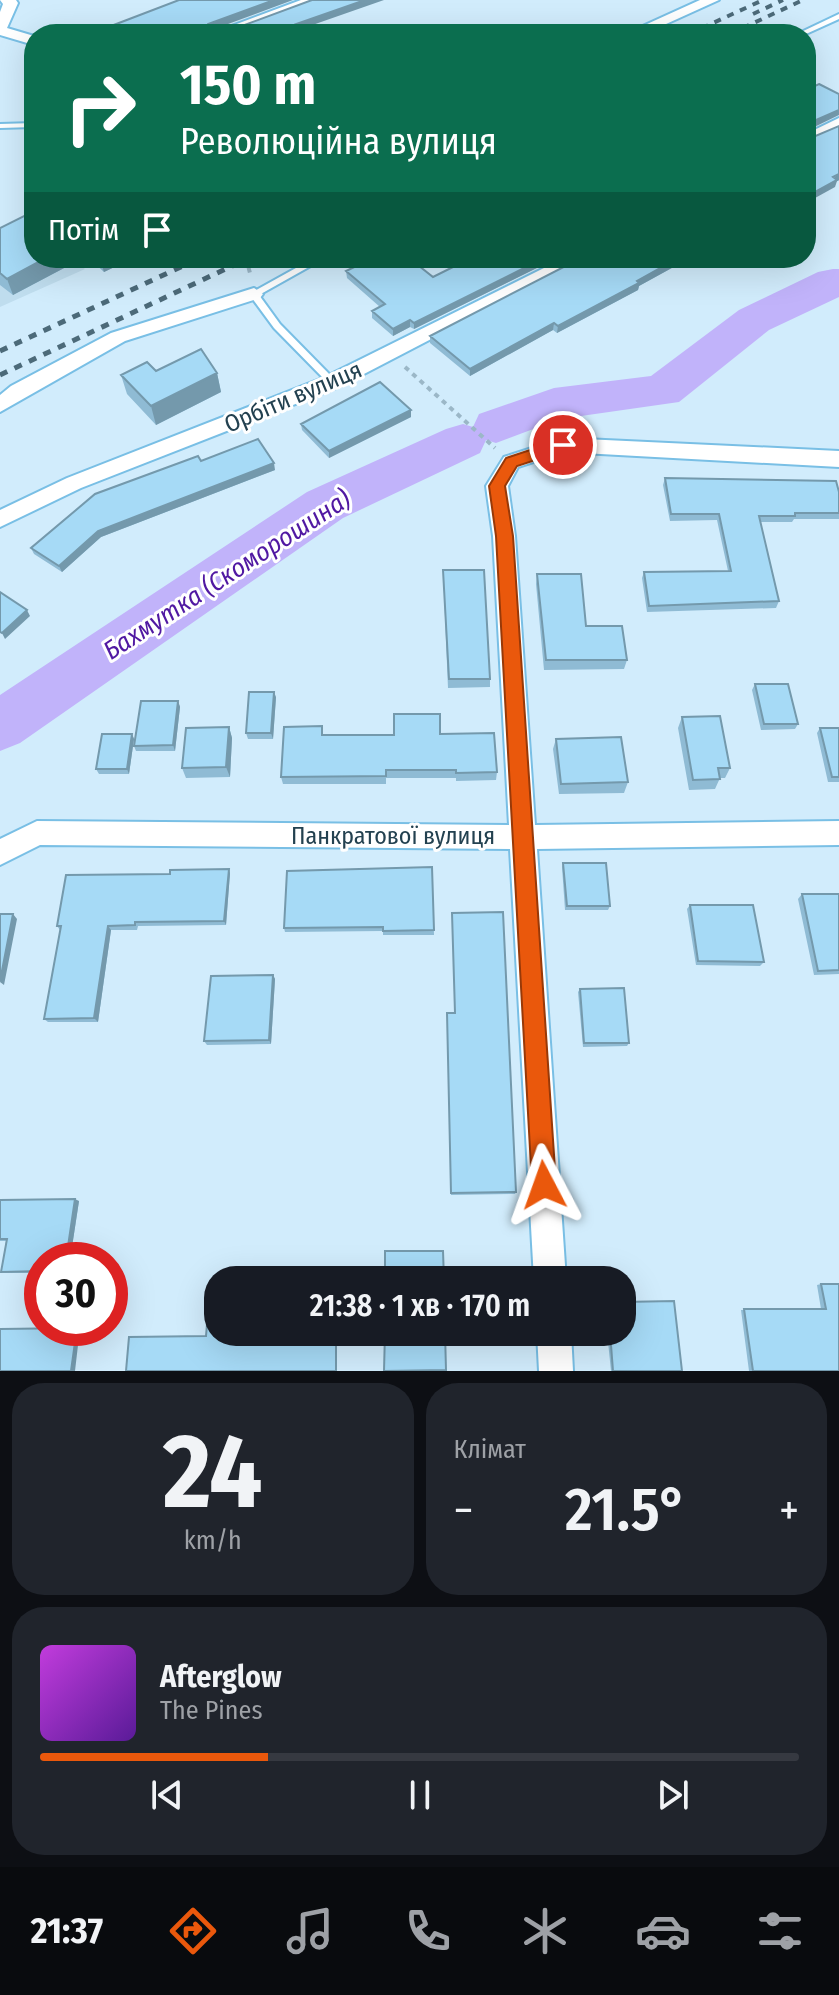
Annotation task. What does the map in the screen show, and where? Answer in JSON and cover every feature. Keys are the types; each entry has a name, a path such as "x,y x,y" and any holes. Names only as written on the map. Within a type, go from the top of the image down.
{"street":[{"path":"7,0 11,3 0,29 24,37"},
{"path":"246,24 315,0"},
{"path":"656,24 712,0"},
{"path":"816,135 839,123"},
{"name":"Орбіти вулиця","path":"0,519 74,483 332,382 559,268"},
{"path":"0,405 18,391 118,337 254,294"},
{"path":"549,1266 504,536 497,486 511,462 563,445 839,459"},
{"name":"Панкратової вулиця","path":"0,853 37,833 522,837 839,833"},
{"path":"555,1346 556,1371"}],"lane":[{"path":"816,27 839,16"},
{"path":"0,126 24,125"},
{"path":"302,268 254,294 277,326 332,382"}],"path":[{"path":"391,355 511,462"}],"shaded area":[{"path":"0,247 24,255 24,268 85,269 0,307"}],"building":[{"path":"179,0 274,0 208,24 116,24"},
{"path":"312,0 365,0 296,24 247,24"},
{"path":"816,85 839,94 839,110 816,120"},
{"path":"839,126 839,174 833,177 837,180 816,192 816,136"},
{"path":"24,216 24,268 27,268 7,279 0,273 0,228"},
{"path":"352,268 422,268 433,277 451,268 524,268 414,323 410,320 393,329 372,311 385,304 346,271"},
{"path":"562,268 660,268 637,281 639,283 558,326 554,323 470,369 430,336"},
{"path":"201,349 217,373 151,406 121,375 147,362 156,371"},
{"path":"380,382 411,410 329,451 301,424"},
{"path":"258,439 274,463 98,531 59,566 31,548 95,494 198,456 201,461"},
{"path":"665,478 836,481 839,513 759,516 779,601 649,606 644,572 731,571 719,514 671,514"},
{"path":"443,570 484,570 490,679 449,679"},
{"path":"537,574 581,574 586,626 622,626 627,660 546,660"},
{"path":"0,592 27,610 2,633 0,632"},
{"path":"755,684 788,684 798,724 764,724"},
{"path":"249,692 274,692 271,733 246,733"},
{"path":"141,701 178,701 173,745 134,746"},
{"path":"394,714 440,714 440,734 494,733 497,772 386,770 386,776 281,777 284,727 322,726 322,735 394,735"},
{"path":"720,716 730,768 718,768 720,779 693,780 682,717"},
{"path":"229,727 226,767 182,768 186,728"},
{"path":"820,728 839,728 839,777 832,777"},
{"path":"102,734 132,734 127,769 96,769"},
{"path":"621,737 628,782 561,784 556,739"},
{"path":"563,863 606,863 610,906 567,906"},
{"path":"432,867 434,930 284,928 287,871"},
{"path":"229,869 224,921 135,922 135,925 108,926 94,1018 44,1019 61,926 57,926 66,875 170,874 170,870"},
{"path":"802,894 839,894 839,970 818,971"},
{"path":"690,905 753,905 764,962 698,961"},
{"path":"503,912 516,1192 451,1193 447,1013 455,1013 452,913"},
{"path":"0,914 13,914 0,981"},
{"path":"273,975 269,1040 204,1041 211,976"},
{"path":"624,988 629,1043 584,1043 580,989"},
{"path":"75,1199 69,1242 24,1242 24,1271 1,1272 7,1239 0,1239 0,1200"},
{"path":"385,1251 443,1251 444,1266 385,1266"},
{"path":"821,1284 839,1284 839,1371 753,1371 744,1309 826,1309"},
{"path":"674,1301 682,1371 613,1371 611,1346 636,1346 636,1302"},
{"path":"0,1329 24,1329 24,1346 74,1346 71,1371 0,1371"},
{"path":"204,1336 204,1346 336,1346 336,1371 126,1371 129,1337"},
{"path":"385,1346 445,1346 446,1370 384,1371"}],"waterway":[{"name":"Бахмутка (Скоморошина)","path":"496,426 554,404 663,391 754,320 833,282 839,283"},
{"name":"Бахмутка (Скоморошина)","path":"0,726 325,505 463,441"}],"railway":[{"path":"711,24 763,0"},
{"path":"753,14 783,0"},
{"path":"751,24 803,0"},
{"path":"0,351 178,268"},
{"path":"0,375 228,268"}],"route":[{"path":"544,1185 504,536 497,486 511,462 563,445"}]}
